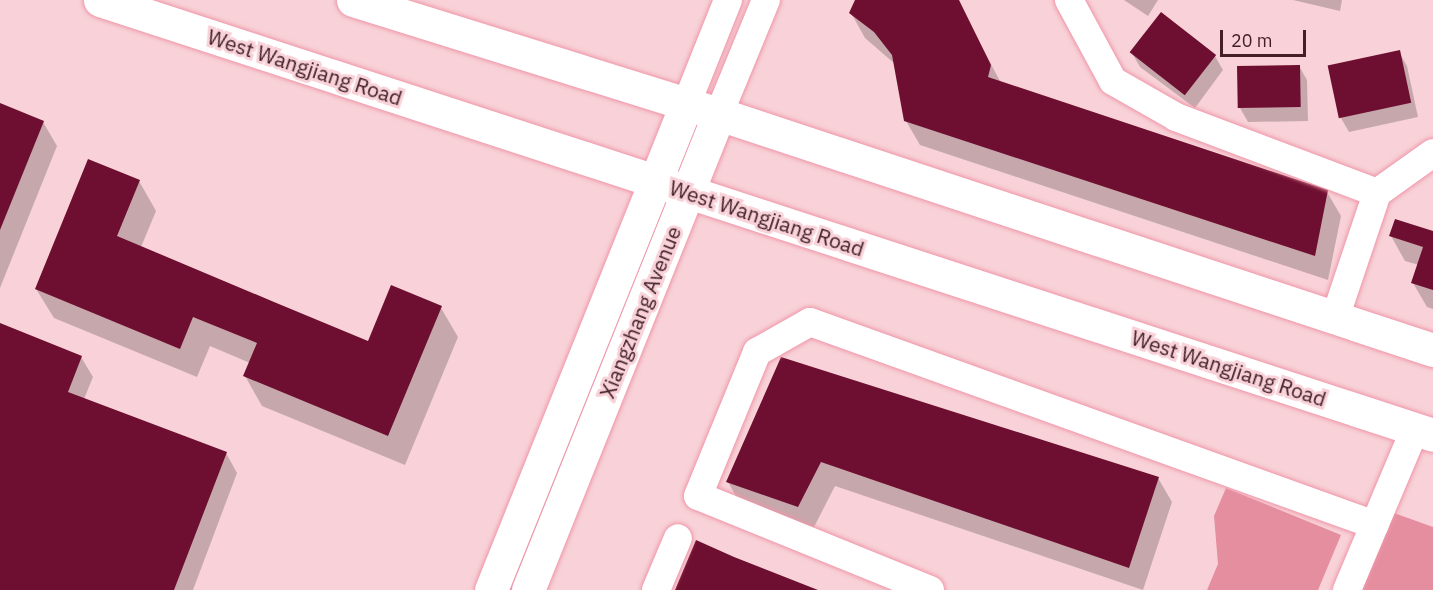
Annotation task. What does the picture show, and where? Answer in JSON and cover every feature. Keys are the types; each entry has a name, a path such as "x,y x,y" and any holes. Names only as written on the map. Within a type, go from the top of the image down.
{"main road":[{"name":"West Wangjiang Road","path":"100,0 654,183 689,191 1424,432"},
{"path":"353,0 719,114 1433,350"},
{"name":"Xiangzhang Avenue","path":"491,590 686,105"},
{"name":"Xiangzhang Avenue","path":"528,590 719,114"}],"street":[{"name":"Xiangzhang Avenue","path":"686,105 728,0"},
{"name":"Xiangzhang Avenue","path":"719,114 766,0"},
{"path":"1069,0 1113,81 1176,117 1377,193"},
{"path":"1335,318 1377,193 1433,153"},
{"path":"930,590 698,496 758,352 810,322 1375,525"},
{"path":"1347,590 1375,525 1424,432"},
{"path":"656,590 678,538"}],"shaded area":[{"path":"1226,488 1341,535 1318,590 1207,590 1218,564 1214,516"},
{"path":"1394,513 1433,527 1433,590 1362,590"}],"building":[{"path":"855,0 959,0 991,65 988,77 1328,190 1315,256 904,121 892,55 874,32 849,13"},
{"path":"1161,12 1216,55 1185,95 1130,52"},
{"path":"1400,50 1411,103 1339,118 1328,65"},
{"path":"1300,65 1301,107 1238,108 1237,66"},
{"path":"0,103 44,121 0,230"},
{"path":"88,159 140,180 117,236 274,302 368,341 391,285 442,306 388,436 243,376 257,343 193,317 180,349 35,289"},
{"path":"1395,219 1433,231 1433,290 1411,283 1423,247 1389,236"},
{"path":"0,323 82,356 68,392 227,452 174,590 0,590"},
{"path":"781,357 1159,477 1129,568 821,462 798,507 726,482"},
{"path":"696,540 734,557 818,590 675,590"}]}
